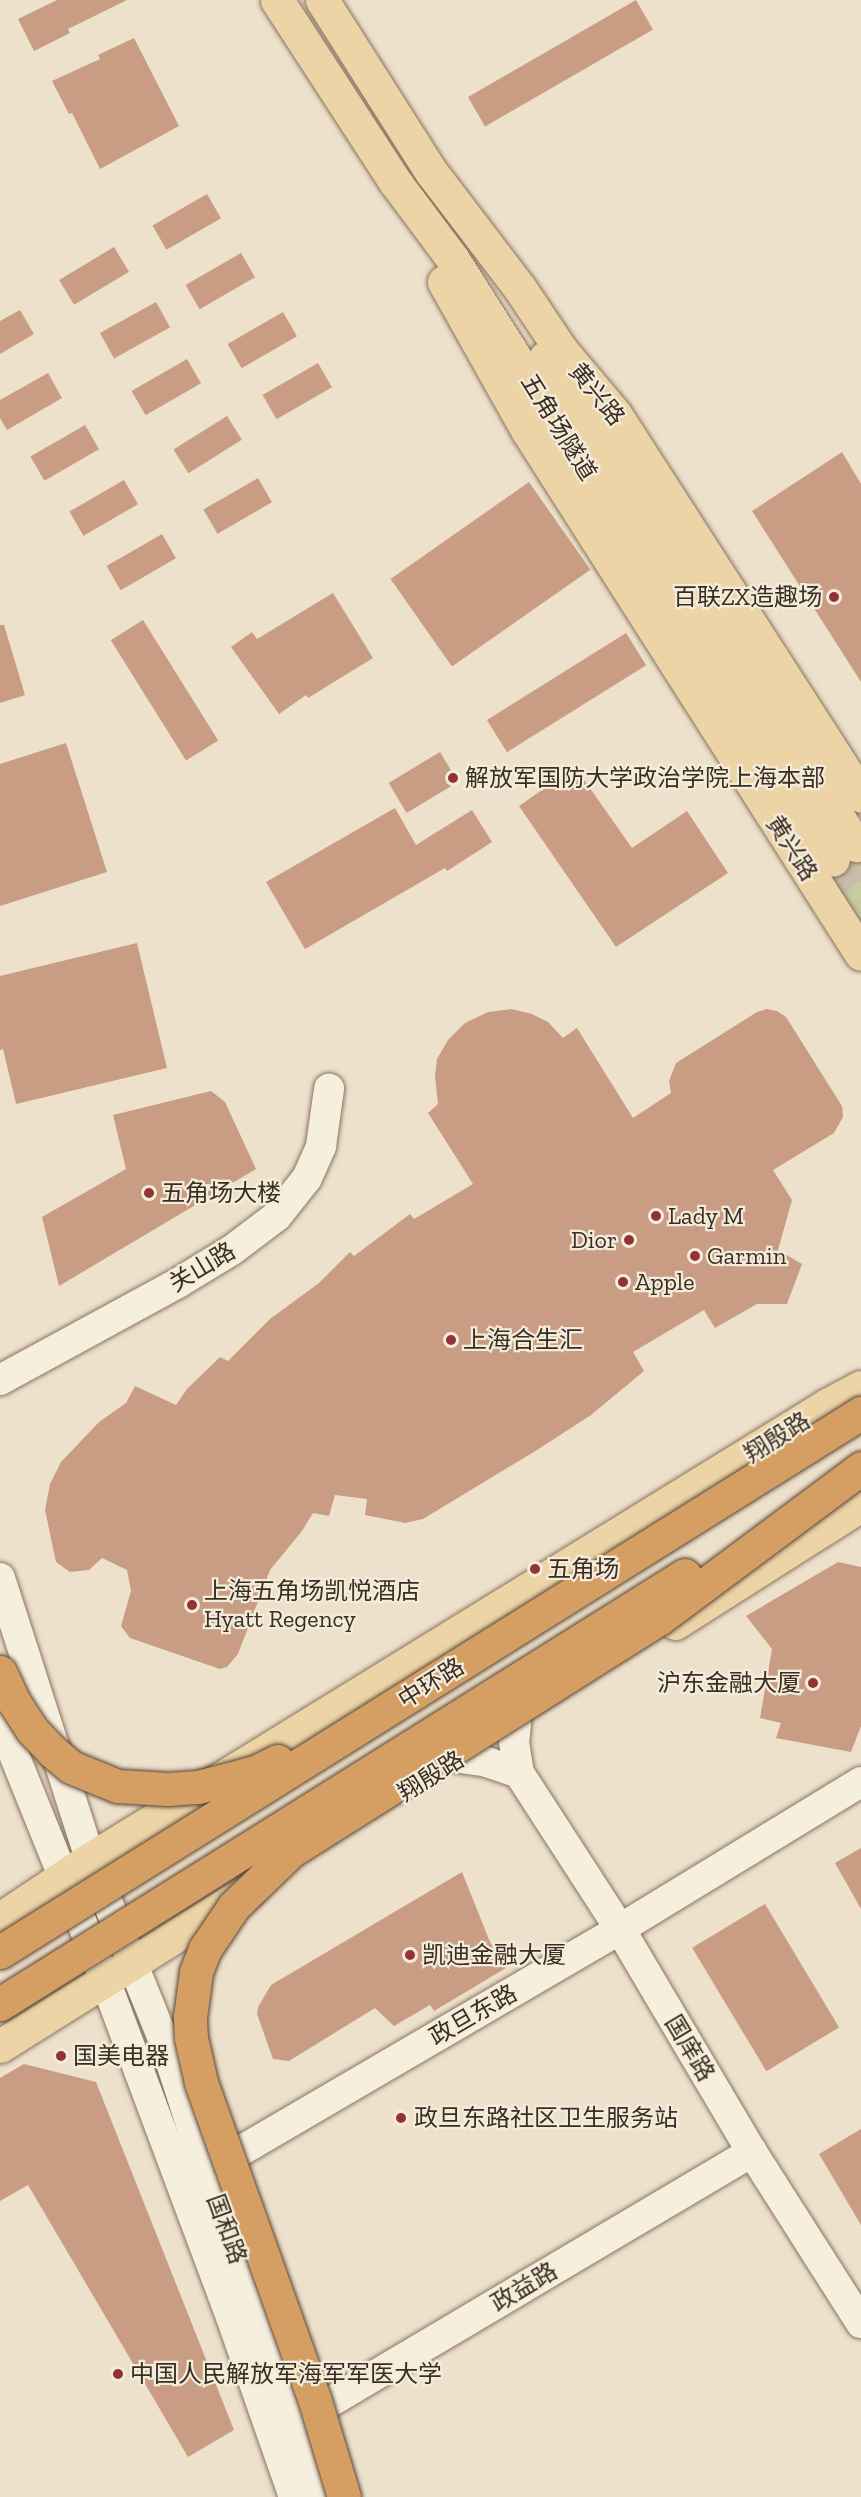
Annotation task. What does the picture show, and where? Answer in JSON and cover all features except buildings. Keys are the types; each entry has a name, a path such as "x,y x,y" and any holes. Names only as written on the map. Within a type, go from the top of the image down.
{"highway":[{"path":"0,1672 14,1702 32,1730 71,1767 93,1778 117,1786 160,1789 198,1787 228,1780 287,1756 859,1405"},
{"name":"中环路","path":"0,1953 859,1405"},
{"path":"344,2497 315,2401 201,2082 190,2018 196,1972 205,1949 234,1906 291,1851 660,1618 861,1467"},
{"name":"中环路","path":"0,2004 861,1467"}],"main road":[{"name":"五角场隧道","path":"277,0 396,183 452,258 844,853 432,173"},
{"name":"黄兴路","path":"322,0 432,173 519,287 561,350 615,414 861,796"},
{"name":"黄兴路","path":"396,183 442,280 526,430 861,954"},
{"name":"翔殷路","path":"11,1913 66,1885 94,1867 353,1724 667,1530 859,1405"},
{"name":"翔殷路","path":"0,2046 516,1724 861,1505"}],"street":[{"name":"关山路","path":"0,1380 178,1283 232,1250 277,1216 307,1178 321,1146 329,1089"},
{"name":"国和路","path":"0,1578 94,1867 165,2044 206,2171 296,2422 320,2497"},
{"name":"国和路","path":"0,1720 105,1980 240,2340 294,2497"},
{"name":"国庠路","path":"516,1724 514,1742 519,1773 620,1929 752,2152 861,2323"},
{"path":"460,1758 487,1762 519,1773"},
{"name":"政旦东路","path":"206,2171 620,1929 861,1782"},
{"name":"政益路","path":"296,2422 752,2152"}],"green space":[{"path":"861,852 861,922 824,875"}],"tunnel":[{"path":"833,860 861,901"}],"place":[{"name":"百联ZX造趣场","path":"834,597"},
{"name":"解放军国防大学政治学院上海本部","path":"453,778"},
{"name":"五角场大楼","path":"149,1193"},
{"name":"Lady M","path":"656,1216"},
{"name":"Dior","path":"629,1240"},
{"name":"Garmin","path":"695,1256"},
{"name":"Apple","path":"623,1282"},
{"name":"上海合生汇","path":"451,1340"},
{"name":"五角场","path":"535,1569"},
{"name":"上海五角场凯悦酒店 Hyatt Regency","path":"192,1605"},
{"name":"沪东金融大厦","path":"813,1683"},
{"name":"凯迪金融大厦","path":"410,1955"},
{"name":"国美电器","path":"61,2056"},
{"name":"政旦东路社区卫生服务站","path":"401,2118"},
{"name":"中国人民解放军海军军医大学","path":"118,2374"}]}
